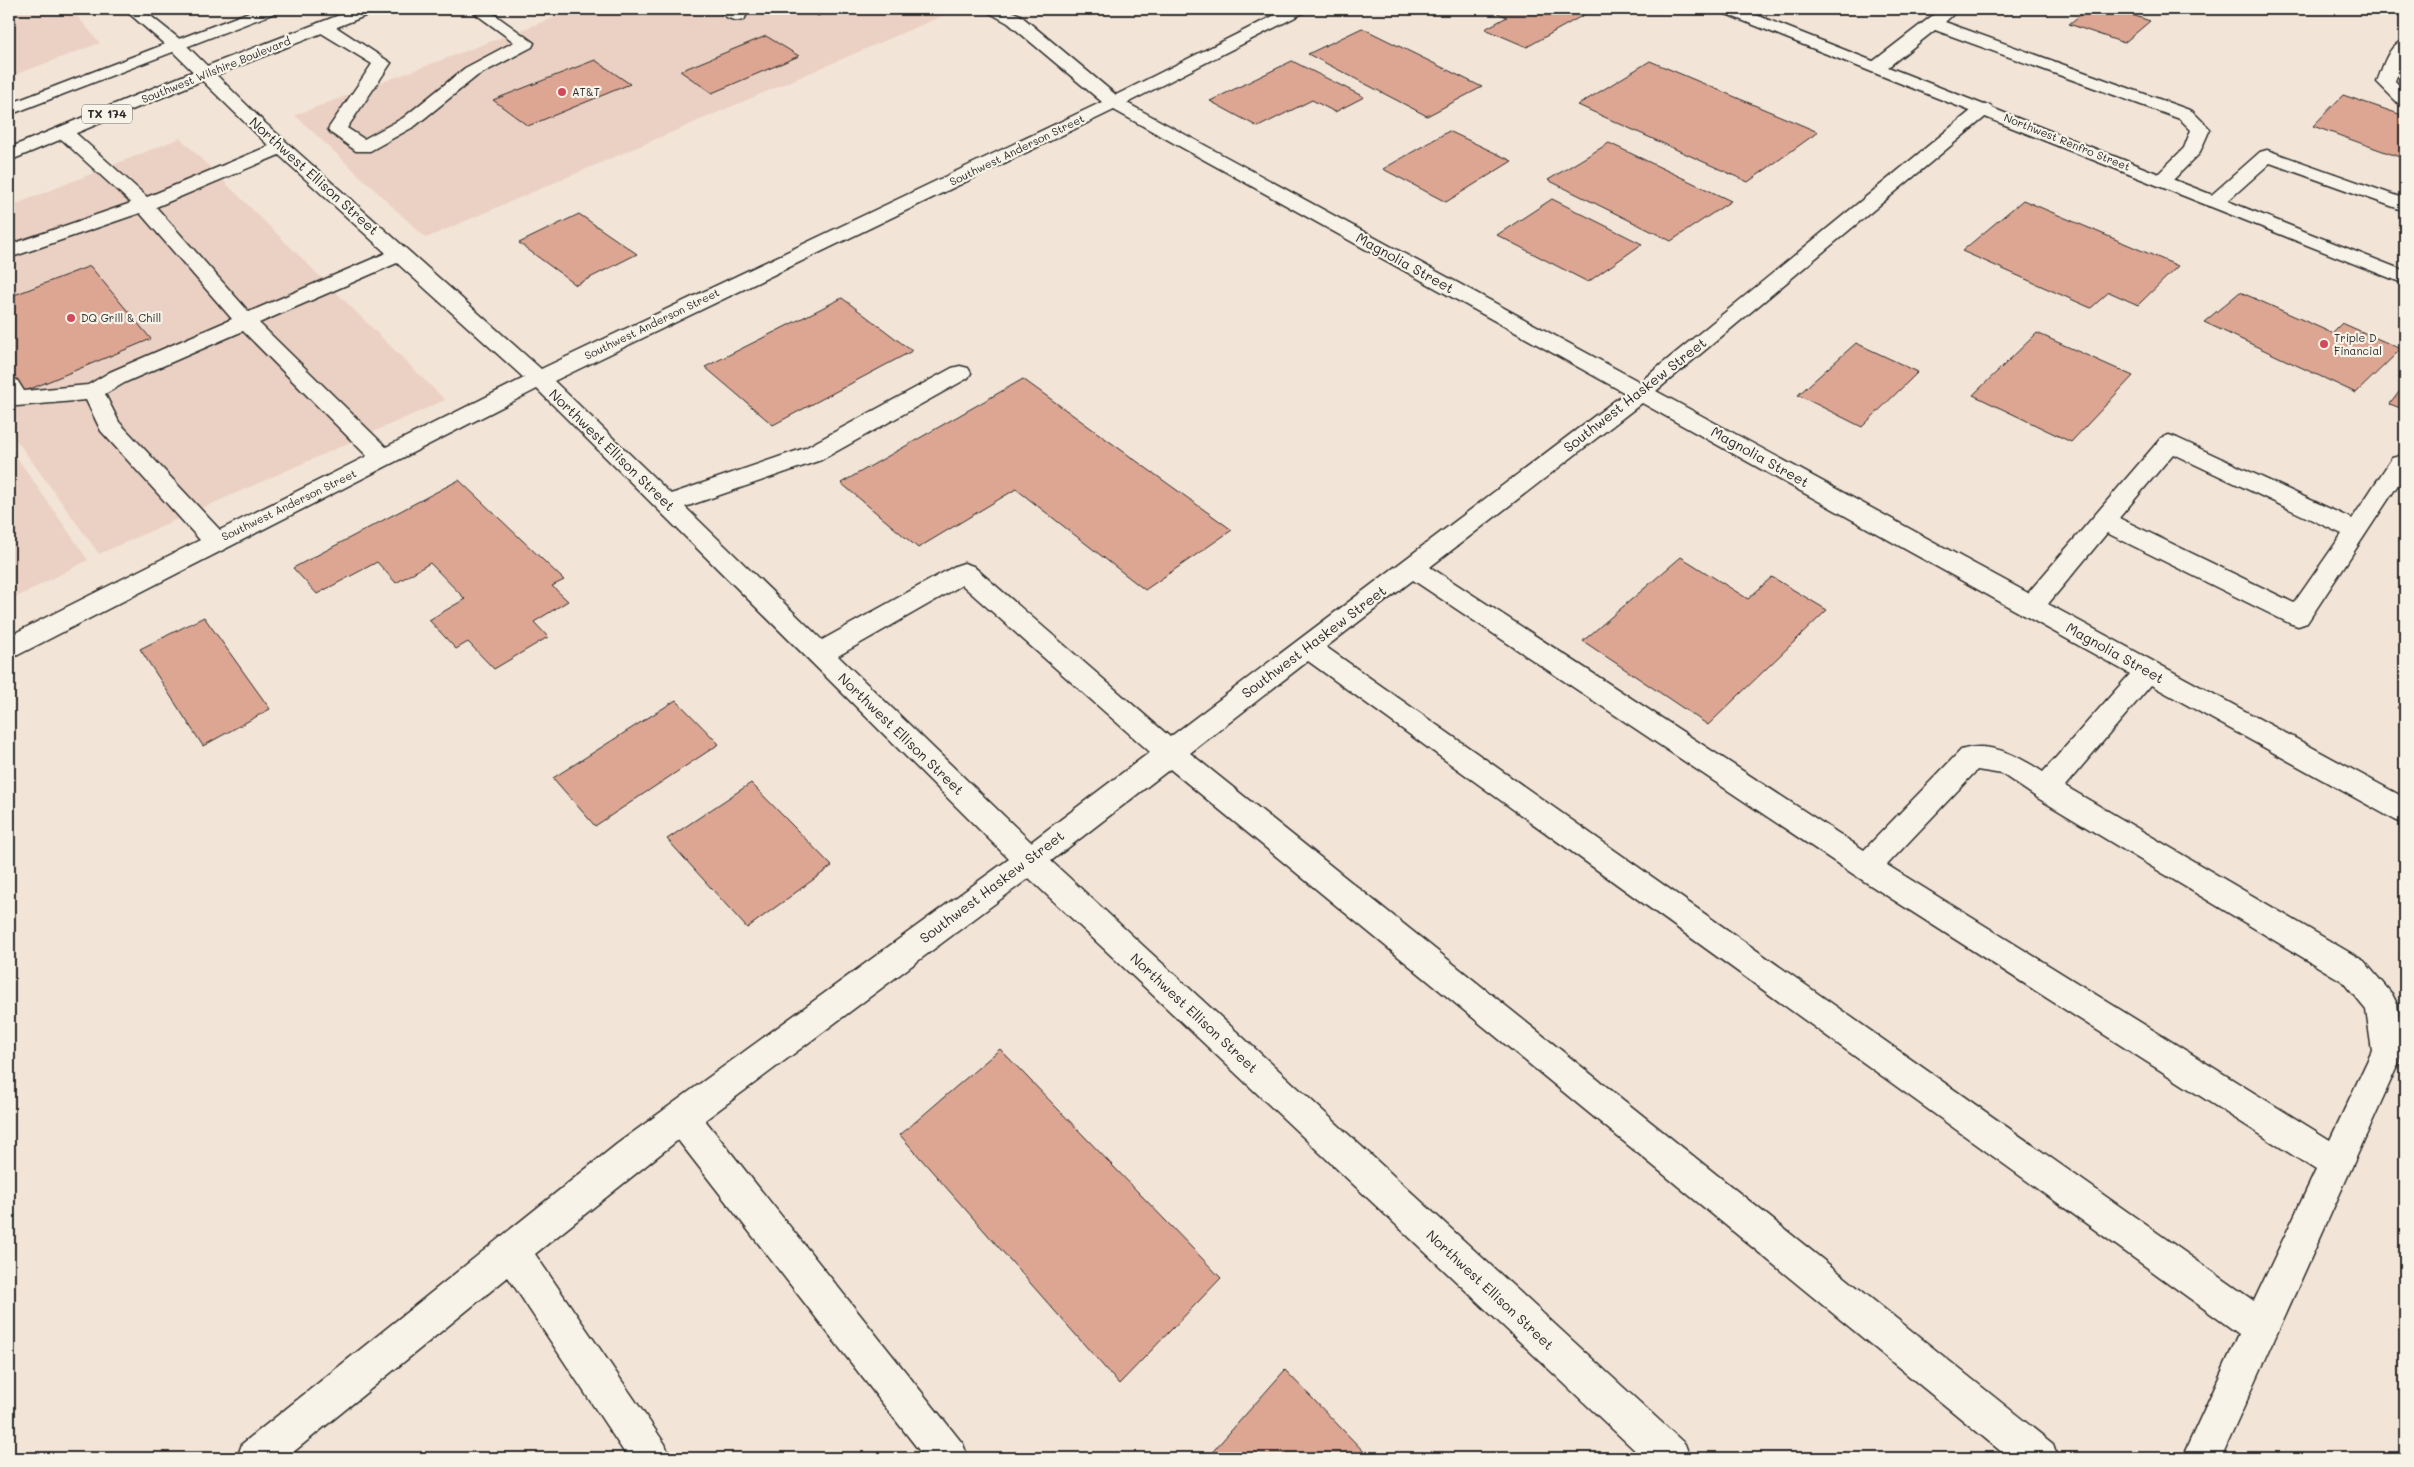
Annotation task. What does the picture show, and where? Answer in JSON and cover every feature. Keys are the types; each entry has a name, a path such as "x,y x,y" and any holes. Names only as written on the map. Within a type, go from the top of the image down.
{"street":[{"name":"Northwest Ellison Street","path":"132,9 176,45 281,147 539,379 1030,860 1671,1458"},
{"path":"9,110 271,9"},
{"name":"Southwest Wilshire Boulevard","path":"9,155 369,9"},
{"path":"324,27 382,63 337,129 364,147 409,122 471,72 526,42 476,9"},
{"name":"Magnolia Street","path":"994,9 1014,18 1114,103 2405,812"},
{"name":"Southwest Anderson Street","path":"9,648 215,541 539,379 1114,103 1299,9"},
{"name":"Northwest Renfro Street","path":"1727,9 1984,109 2405,278"},
{"path":"1877,67 1951,9"},
{"path":"1932,24 2186,115 2201,129 2192,150 2162,180"},
{"path":"2405,45 2398,52 2386,82 2405,100"},
{"name":"Southwest Haskew Street","path":"256,1458 629,1156 1030,860 1641,392 1984,109"},
{"path":"64,132 144,205 247,323 383,458"},
{"path":"9,252 144,205 281,147"},
{"path":"2215,202 2266,156 2405,205"},
{"path":"9,385 17,399 93,392 118,378 247,323 400,254"},
{"path":"668,504 813,454 960,373"},
{"path":"93,392 109,426 215,541"},
{"path":"2031,606 2169,443 2357,531"},
{"path":"2103,521 2298,616 2357,531 2400,464"},
{"path":"1412,567 1866,867 2337,1164"},
{"path":"820,654 964,572 1170,753 2039,1458"},
{"path":"1307,647 2261,1328"},
{"path":"2046,789 2148,671"},
{"path":"1866,867 1971,758 2009,764 2046,789 2353,971 2382,1004 2388,1051 2201,1458"},
{"path":"681,1117 949,1458"},
{"path":"512,1251 651,1458"}],"shaded area":[{"path":"9,9 71,9 100,43 9,77"},
{"path":"577,9 942,9 949,13 426,238 295,115"},
{"path":"180,138 445,400 99,554 9,430 9,207"},
{"path":"9,446 88,560 9,601"}],"building":[{"path":"806,9 835,9 818,16"},
{"path":"1488,9 1577,9 1587,13 1527,47 1485,29 1507,17"},
{"path":"2088,9 2114,9 2150,21 2124,43 2069,24"},
{"path":"2158,9 2180,9 2173,14"},
{"path":"1362,28 1482,87 1427,116 1308,54"},
{"path":"766,36 799,56 712,93 680,71"},
{"name":"AT&T","path":"595,60 630,84 528,126 493,100"},
{"path":"1292,61 1364,97 1335,112 1312,100 1258,127 1210,101"},
{"path":"1650,61 1818,132 1748,182 1578,105"},
{"path":"2343,95 2405,116 2405,159 2313,126"},
{"path":"1449,131 1512,161 1446,202 1383,169"},
{"path":"1609,143 1731,201 1671,241 1548,180"},
{"path":"1552,199 1642,244 1588,282 1497,235"},
{"path":"2023,200 2178,266 2138,305 2109,292 2091,308 1962,251"},
{"path":"579,214 637,254 576,285 519,243"},
{"name":"DQ Grill & Chill","path":"90,266 151,339 23,392 9,371 9,297"},
{"path":"2240,292 2332,333 2342,323 2401,349 2356,393 2204,322"},
{"path":"842,298 912,351 773,425 705,367"},
{"path":"2037,333 2133,376 2071,442 1973,395"},
{"path":"1856,343 1918,372 1862,427 1798,395"},
{"path":"1023,379 1232,530 1145,590 1016,489 918,548 841,483"},
{"path":"2405,384 2405,410 2390,404"},
{"path":"459,480 564,580 552,586 568,601 534,622 548,637 494,669 468,642 456,649 429,620 465,599 430,563 396,583 377,562 317,594 293,568"},
{"path":"1681,557 1748,599 1772,577 1827,610 1708,725 1583,641"},
{"path":"204,617 270,709 203,746 140,649"},
{"path":"2405,696 2405,712 2397,708"},
{"path":"676,700 719,744 595,826 553,778"},
{"path":"751,783 832,866 747,928 667,839"},
{"path":"1000,1049 1221,1278 1119,1384 900,1135"},
{"path":"1285,1370 1370,1458 1207,1458"}],"place":[{"name":"AT&T","path":"562,92"},
{"name":"DQ Grill & Chill","path":"71,318"},
{"name":"Triple D Financial","path":"2324,344"}]}
